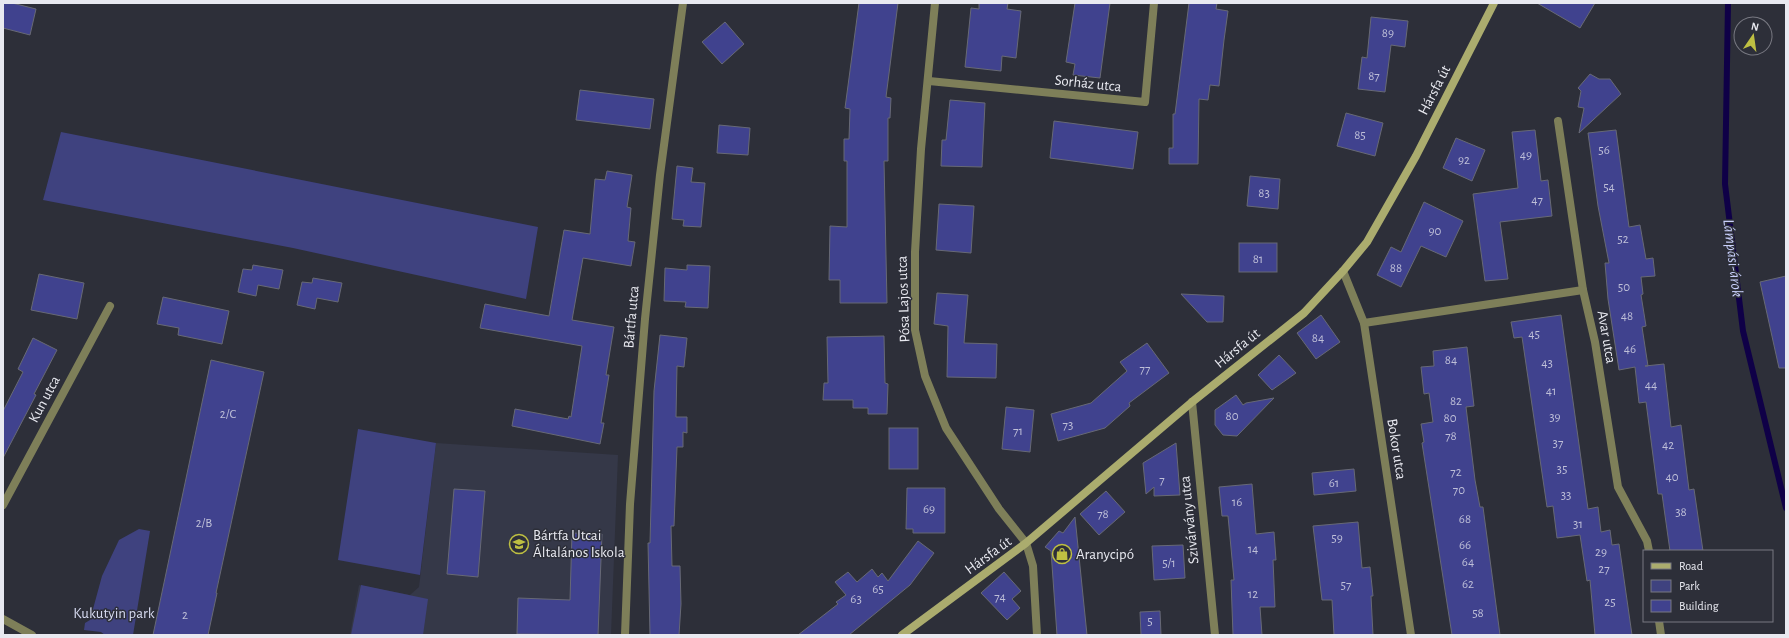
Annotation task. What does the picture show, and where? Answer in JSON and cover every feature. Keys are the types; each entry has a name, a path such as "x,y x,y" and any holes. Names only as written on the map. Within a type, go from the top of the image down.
{"street":[{"name":"Bártfa utca","path":"625,635 630,504 645,319 660,175 683,3"},
{"name":"Pósa Lajos utca","path":"936,3 921,149 915,252 915,330 925,376 946,428 999,509 1026,543 1033,566 1037,635"},
{"name":"Sorház utca","path":"928,81 1146,102 1154,3"},
{"name":"Hársfa út","path":"902,635 1026,543 1192,402 1304,312 1343,271 1367,242 1416,156 1494,3"},
{"name":"Avar utca","path":"1558,121 1584,290 1595,342 1618,487 1647,541 1649,550"},
{"name":"Bokor utca","path":"1343,271 1364,323 1411,635"},
{"path":"1364,323 1584,290"},
{"name":"Kun utca","path":"3,505 110,306"},
{"name":"Szivárvány utca","path":"1192,402 1215,635"},
{"path":"3,619 32,635"},
{"path":"1659,622 1661,635"}],"shaded area":[{"name":"Bártfa Utcai Általános Iskola","path":"436,443 618,455 611,635 350,635 359,585 410,595 419,587"}],"green space":[{"path":"61,132 538,227 526,299 293,248 43,200"},
{"path":"358,429 436,443 420,575 338,560"},
{"name":"Kukutyin park","path":"139,529 150,531 133,635 105,635 101,632 84,630 85,623 90,620 102,576 119,540"},
{"path":"361,585 428,599 423,635 351,635"}],"building":[{"path":"3,3 12,3 36,9 30,35 3,28"},
{"path":"859,3 898,3 886,97 891,98 890,118 888,118 888,161 884,161 887,303 840,303 840,280 829,280 830,226 847,227 847,161 844,161 844,139 849,139 850,109 845,108"},
{"path":"979,3 1008,3 1007,9 1021,11 1016,58 1002,56 1001,71 965,67 971,8 979,9"},
{"path":"1075,3 1110,3 1100,78 1073,75 1075,64 1066,62"},
{"path":"1189,3 1217,3 1216,9 1228,11 1219,86 1210,85 1208,100 1199,99 1198,164 1169,164 1169,148 1173,148 1173,114 1175,114"},
{"path":"1537,3 1595,3 1580,28"},
{"path":"1371,17 1408,21 1405,47 1391,45 1385,92 1358,89 1362,57 1367,58"},
{"path":"725,22 744,44 722,64 702,42"},
{"path":"1590,74 1599,79 1610,79 1621,94 1579,133 1584,108 1578,107 1581,91 1578,88"},
{"path":"580,90 654,99 650,129 576,120"},
{"path":"950,100 985,103 982,167 941,166 942,140 946,140"},
{"path":"1346,113 1383,123 1375,156 1337,146"},
{"path":"1054,121 1138,132 1133,169 1050,158"},
{"path":"719,125 750,128 748,155 717,153"},
{"path":"1535,130 1541,181 1548,180 1552,216 1500,222 1508,279 1485,281 1473,194 1518,188 1512,132"},
{"path":"1616,130 1629,227 1640,225 1646,259 1653,258 1655,276 1641,277 1643,294 1641,295 1646,326 1642,327 1648,366 1664,364 1671,427 1681,425 1689,490 1694,489 1703,550 1670,550 1662,494 1658,494 1646,402 1639,403 1635,367 1619,370 1608,299 1605,263 1609,263 1598,206 1588,133"},
{"path":"1456,138 1485,150 1472,181 1443,168"},
{"path":"677,166 693,168 691,182 705,183 701,227 683,226 684,220 672,219"},
{"path":"607,171 632,175 627,207 631,208 628,241 635,242 631,266 583,258 572,320 614,327 606,375 609,375 601,423 604,423 600,444 512,426 515,409 568,419 569,416 571,417 582,346 480,328 485,304 549,316 564,230 590,234 595,179 605,180"},
{"path":"1250,176 1280,179 1278,209 1247,206"},
{"path":"1424,202 1463,221 1446,257 1421,246 1401,287 1377,275 1391,247 1401,252"},
{"path":"939,204 974,206 971,253 936,250"},
{"path":"1239,243 1277,243 1277,272 1239,272"},
{"path":"253,265 283,270 279,289 258,285 256,296 238,292 243,269 252,270"},
{"path":"687,265 710,266 708,308 685,307 686,302 664,301 665,268 687,270"},
{"path":"39,274 84,283 77,319 31,310"},
{"path":"1786,276 1786,368 1779,368 1760,282"},
{"path":"313,278 342,283 338,302 317,298 315,309 297,305 302,282 312,283"},
{"path":"937,293 968,295 964,343 997,344 996,378 947,377 948,326 934,324"},
{"path":"1181,294 1224,296 1223,322 1207,322"},
{"path":"163,297 229,311 222,344 178,335 179,328 157,324"},
{"path":"1321,315 1340,342 1316,359 1297,333"},
{"path":"1561,315 1588,509 1598,507 1601,532 1610,530 1612,545 1619,544 1632,635 1595,635 1590,580 1587,581 1580,535 1557,538 1553,506 1547,507 1522,337 1514,338 1511,322"},
{"path":"660,335 687,338 684,367 677,366 676,417 687,417 687,433 683,432 683,447 677,447 674,526 671,526 672,566 680,566 681,604 679,635 650,635 648,543 650,543 654,391"},
{"path":"884,336 885,383 888,384 887,414 868,414 868,408 853,408 853,400 823,400 824,383 828,383 827,337"},
{"path":"33,338 57,350 34,394 36,395 3,458 3,411 23,372 18,369"},
{"path":"1147,343 1169,373 1129,403 1130,406 1105,428 1058,441 1051,414 1091,403 1127,371 1120,362"},
{"path":"1467,347 1474,406 1466,407 1475,480 1480,507 1483,507 1500,635 1452,635 1422,443 1424,442 1421,424 1433,422 1429,393 1424,394 1421,367 1434,366 1433,351"},
{"path":"1279,355 1296,373 1272,390 1258,375"},
{"path":"211,360 264,372 208,635 153,635"},
{"path":"1236,395 1243,405 1246,403 1274,398 1237,436 1223,435 1215,425 1215,410"},
{"path":"1006,407 1034,410 1030,452 1002,449"},
{"path":"889,428 918,428 918,469 889,469"},
{"path":"1176,443 1180,495 1154,496 1154,487 1146,494 1143,463"},
{"path":"1354,469 1356,491 1314,495 1312,473"},
{"path":"1252,484 1256,534 1274,532 1276,560 1273,560 1275,607 1260,607 1262,635 1233,635 1231,580 1234,580 1228,516 1222,516 1219,487"},
{"path":"907,488 945,488 945,533 913,533 913,529 906,529"},
{"path":"454,489 485,491 478,577 447,574"},
{"path":"1106,491 1125,512 1099,535 1080,514"},
{"path":"1075,517 1087,635 1057,635 1051,551 1045,547 1059,531 1063,533"},
{"path":"1358,522 1362,568 1370,567 1373,596 1371,596 1373,635 1334,635 1332,600 1322,600 1313,526"},
{"path":"572,533 602,534 598,635 517,634 518,598 570,600"},
{"path":"918,541 934,553 910,585 849,635 798,635 838,604 836,602 846,595 835,582 848,572 857,582 872,569 878,577 882,573 888,581"},
{"path":"1183,545 1185,578 1154,580 1152,546"},
{"path":"1004,572 1021,591 1012,599 1020,608 1007,620 981,593"},
{"path":"1160,611 1161,635 1141,635 1140,612"}],"waterway":[{"name":"Lámpási-árok","path":"1728,3 1725,184 1743,331 1786,508"}],"place":[{"name":"Bártfa Utcai Általános Iskola","path":"519,544"},
{"name":"Aranycipó","path":"1062,554"}]}
